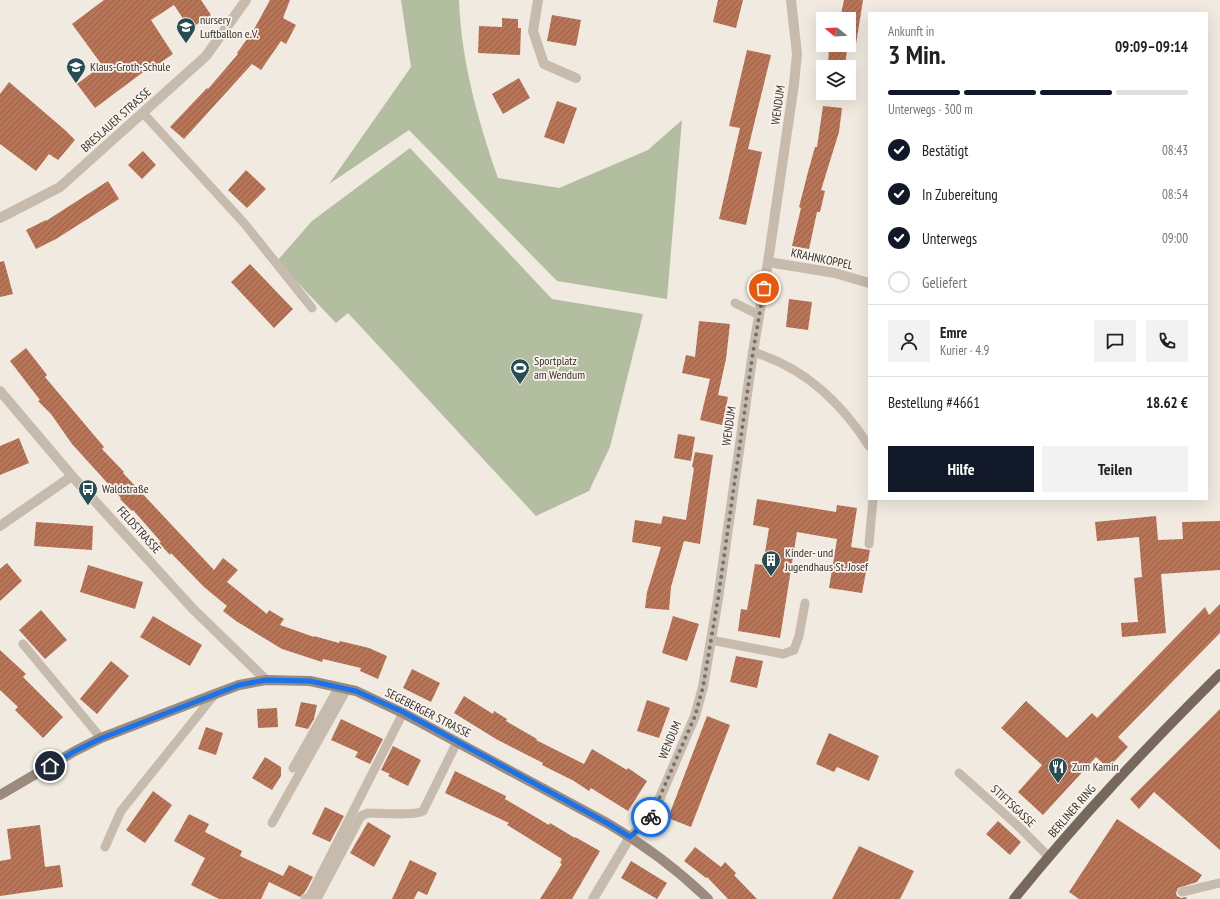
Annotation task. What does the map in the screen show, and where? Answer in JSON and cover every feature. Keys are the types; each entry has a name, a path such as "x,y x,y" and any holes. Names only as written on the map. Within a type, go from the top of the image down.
{"main road":[{"name":"BERLINER RING","path":"1014,899 1080,820 1139,756 1220,674"},
{"name":"SEGEBERGER STRASSE","path":"0,795 75,751 102,738 239,685 266,680 310,681 356,691 403,712 607,823 630,837 676,872 708,899"}],"street":[{"name":"BRESLAUER STRASSE","path":"0,218 60,187 206,56 246,0"},
{"path":"538,0 532,31 544,64 576,78"},
{"name":"WENDUM","path":"593,899 630,837 652,816 695,716 703,687 718,599 797,54 791,0"},
{"name":"KRAHNKOPPEL","path":"768,262 835,273 868,283"},
{"name":"FELDSTRASSE","path":"0,390 72,476 193,609 266,680"},
{"path":"0,526 72,476"}],"lane":[{"path":"143,113 244,223 312,308"},
{"path":"736,303 759,315"},
{"path":"753,352 784,364 816,384 839,406 858,428 868,444"},
{"path":"869,544 873,500"},
{"path":"711,640 783,654 794,650 799,636 805,603"},
{"path":"23,644 102,738"},
{"path":"293,768 343,688"},
{"path":"272,823 343,688"},
{"path":"106,847 121,811 215,694"},
{"path":"305,899 310,896 403,712"},
{"path":"317,899 361,816 368,813 411,814 420,813 423,811 457,742"},
{"name":"STIFTSGASSE","path":"959,773 1050,857"},
{"path":"1182,892 1220,883"}],"green space":[{"path":"401,0 459,0 460,23 467,68 477,112 498,178 559,188 648,150 682,120 667,299 557,281 409,130 329,184 411,67"},
{"name":"Sportplatz am Wendum","path":"410,148 552,299 643,314 610,447 589,491 536,516 348,313 336,323 277,261 312,221"}],"building":[{"path":"104,0 201,0 211,15 190,29 174,5 151,20 173,54 151,69 150,67 95,108 77,84 102,65 72,24"},
{"path":"270,0 290,0 283,18 296,25 286,44 281,41 261,70 252,64 184,139 170,127 207,88 208,89 238,54 237,53 253,31"},
{"path":"718,0 743,0 736,28 713,22"},
{"path":"844,0 863,0 856,44 856,12 841,12"},
{"path":"552,15 581,20 576,46 547,41"},
{"path":"502,18 518,19 518,28 521,28 520,55 478,53 479,26 502,27"},
{"path":"747,50 771,55 748,149 762,152 746,225 719,219 740,128 729,126"},
{"path":"829,52 847,52 846,60 828,60"},
{"path":"519,78 530,98 503,114 492,94"},
{"path":"9,82 75,140 58,160 49,154 36,171 0,144 0,94"},
{"path":"557,101 577,108 564,144 544,137"},
{"path":"823,106 842,108 839,132 821,190 825,191 820,212 817,212 809,249 792,246 801,208 799,207 815,147 817,147"},
{"path":"143,151 156,165 142,179 128,165"},
{"path":"246,170 266,189 247,208 228,190"},
{"path":"108,181 119,199 56,239 36,249 26,230 46,221"},
{"path":"4,261 13,294 0,297 0,262"},
{"path":"250,264 293,309 274,328 231,282"},
{"path":"789,299 812,302 808,330 786,327"},
{"path":"699,321 730,324 726,359 718,395 728,397 722,425 700,420 710,379 682,373 686,355 695,357"},
{"path":"26,348 47,375 45,377 104,447 102,449 214,570 223,558 238,570 227,582 267,614 269,610 284,619 280,625 314,637 369,648 387,656 378,679 360,671 361,668 323,659 322,662 282,649 236,621 223,611 227,606 204,587 171,553 170,555 159,543 161,542 133,510 132,511 120,499 121,498 72,444 51,414 38,401 40,400 10,361"},
{"path":"678,434 695,437 691,461 674,458"},
{"path":"19,438 29,463 0,475 0,446"},
{"path":"695,452 713,455 700,544 684,541 671,587 669,610 645,608 647,592 661,547 632,542 635,520 661,524 663,516 686,520"},
{"name":"Kinder- und Jugendhaus St. Josef","path":"757,499 836,512 837,505 857,508 851,547 870,550 862,593 829,588 837,539 797,532 780,638 738,631 741,609 747,610 755,564 763,565 769,528 753,525"},
{"path":"1156,516 1158,540 1183,539 1182,522 1220,521 1220,570 1161,574 1166,633 1122,637 1121,623 1138,622 1134,578 1142,577 1139,537 1097,541 1095,522"},
{"path":"36,522 93,526 92,550 34,546"},
{"path":"7,563 22,581 0,601 0,569"},
{"path":"88,565 143,582 135,609 80,592"},
{"path":"1220,604 1220,633 1118,737 1128,747 1108,768 1096,757 1043,815 1018,792 1042,765 1001,728 1026,701 1067,738 1092,713 1097,718 1205,607 1209,615"},
{"path":"41,610 67,640 45,659 19,630"},
{"path":"153,616 202,645 190,666 140,637"},
{"path":"673,616 699,624 687,661 662,653"},
{"path":"0,650 26,674 23,677 63,717 43,738 15,710 18,707 0,690"},
{"path":"736,656 763,661 757,688 730,682"},
{"path":"111,661 129,676 97,714 80,699"},
{"path":"412,669 440,683 431,702 403,688"},
{"path":"464,696 493,714 494,711 507,719 506,721 537,739 536,740 584,764 592,749 627,770 628,768 647,781 628,811 591,788 589,791 574,781 542,765 543,763 496,739 454,713"},
{"path":"647,700 670,708 659,738 637,731"},
{"path":"301,702 317,705 314,719 308,729 295,726"},
{"path":"277,708 278,727 258,728 257,709"},
{"path":"1220,709 1220,850 1154,792 1139,809 1130,799"},
{"path":"707,716 730,725 691,827 668,818"},
{"path":"341,719 383,739 370,764 355,757 358,752 331,740"},
{"path":"206,727 223,733 216,755 198,749"},
{"path":"829,733 879,756 869,781 837,767 834,772 816,764"},
{"path":"393,746 421,760 408,786 388,776 390,774 381,770"},
{"path":"265,757 281,767 281,776 272,790 252,778"},
{"path":"455,771 506,796 505,799 549,825 550,823 600,851 572,899 540,899 562,864 560,863 562,859 507,825 509,823 445,793"},
{"path":"153,791 172,805 145,843 126,830"},
{"path":"325,807 344,816 330,842 312,834"},
{"path":"189,814 209,824 205,832 242,851 240,856 283,876 289,865 313,877 305,892 300,897 269,882 261,899 219,899 191,885 205,858 174,841"},
{"path":"1117,819 1202,875 1197,882 1178,888 1176,893 1177,896 1181,898 1187,897 1186,899 1079,899 1069,892"},
{"path":"998,821 1021,842 1010,855 986,834"},
{"path":"368,822 391,836 374,867 350,853"},
{"path":"40,825 45,867 60,865 63,887 0,896 0,861 11,859 7,829"},
{"path":"859,846 914,871 900,899 832,899"},
{"path":"695,847 721,867 725,862 736,873 734,875 757,899 728,899 707,877 706,878 684,861"},
{"path":"410,860 437,873 427,895 418,891 414,899 392,899"},
{"path":"631,861 667,883 657,899 621,878"}],"way so far":[{"path":"651,817 695,716 703,687 718,599 753,352 764,288"}],"place":[{"name":"nursery Luftballon e.V.","path":"186,44"},
{"name":"Klaus-Groth-Schule","path":"76,84"},
{"name":"Sportplatz am Wendum","path":"520,385"},
{"name":"Waldstraße","path":"88,506"},
{"name":"Kinder- und Jugendhaus St. Josef","path":"771,577"},
{"name":"Zum Kamin","path":"1058,784"}],"route":[{"path":"50,766 75,751 102,738 239,685 266,680 310,681 356,691 403,712 630,837 651,817"}]}
